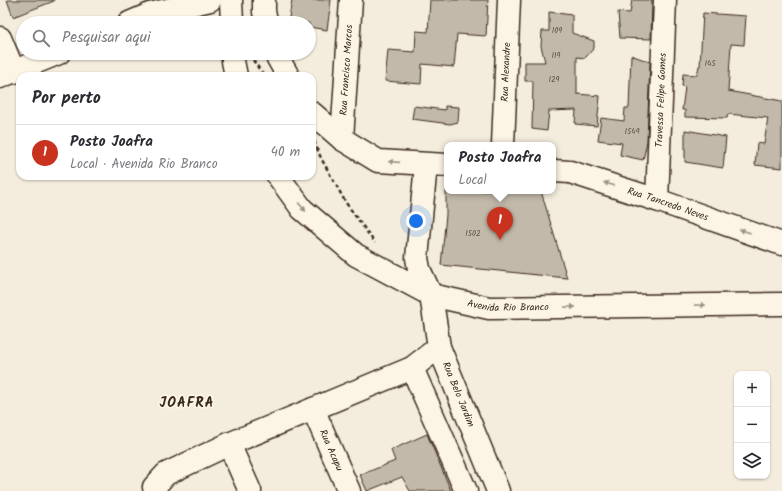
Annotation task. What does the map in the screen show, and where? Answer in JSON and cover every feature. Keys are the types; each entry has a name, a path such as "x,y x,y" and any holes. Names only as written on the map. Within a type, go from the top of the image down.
{"street":[{"path":"137,16 147,7 210,0"},
{"path":"231,0 232,16"},
{"path":"264,0 265,16"},
{"name":"Rua Francisco Marcos","path":"342,139 351,0"},
{"name":"Rua Alexandre","path":"503,142 509,0"},
{"name":"Travessa Felipe Gomes","path":"657,200 665,0"},
{"path":"0,38 7,75 42,60"},
{"path":"235,60 233,61 235,72"},
{"path":"279,60 286,72"},
{"path":"316,116 342,139 378,161 436,165"},
{"name":"Rua Belo Jardim","path":"436,165 417,258 419,269 431,295 438,347 498,491"},
{"name":"Rua Tancredo Neves","path":"556,170 570,172 657,200 782,244"},
{"name":"Avenida Rio Branco","path":"281,180 302,209 356,255 431,295 489,308 782,304"},
{"path":"155,489 166,474 229,444 412,368 438,347"},
{"path":"412,368 466,491"},
{"name":"Rua Acapu","path":"313,409 348,491"},
{"path":"229,444 250,491"}],"path":[{"path":"246,60 260,72"},
{"path":"316,146 346,203 378,248"}],"building":[{"path":"7,0 54,0 54,1 13,17"},
{"path":"292,0 331,0 327,30 316,28 316,16 289,16"},
{"path":"430,0 488,0 486,36 457,34 454,67 422,64 421,84 385,81 388,50 415,52 416,31 428,32"},
{"path":"632,0 652,0 651,39 620,38 618,12 630,13"},
{"path":"549,12 572,15 572,33 594,41 594,48 585,58 577,57 577,94 600,96 597,126 575,124 576,110 549,111 547,131 532,129 533,81 525,81 525,62 545,62 541,46 542,31 549,31"},
{"path":"703,13 746,16 744,45 731,44 728,91 782,101 782,168 755,165 757,143 764,144 768,118 728,114 727,118 685,117 685,110 682,110 685,87 682,86 683,74 697,75 700,66"},
{"path":"631,55 650,62 647,141 643,160 620,155 622,143 598,140 601,118 624,121 625,108 629,108"},
{"path":"414,106 445,110 445,106 459,107 458,122 450,124 412,119"},
{"path":"685,130 726,137 723,168 685,162"},
{"path":"446,194 542,194 567,278 441,265 446,215"},
{"path":"427,434 451,491 410,491 402,477 367,491 360,475 395,461 391,450"}],"place":[{"name":"Posto Joafra","path":"500,240"}],"district":[{"name":"JOAFRA","path":"187,403"}]}
